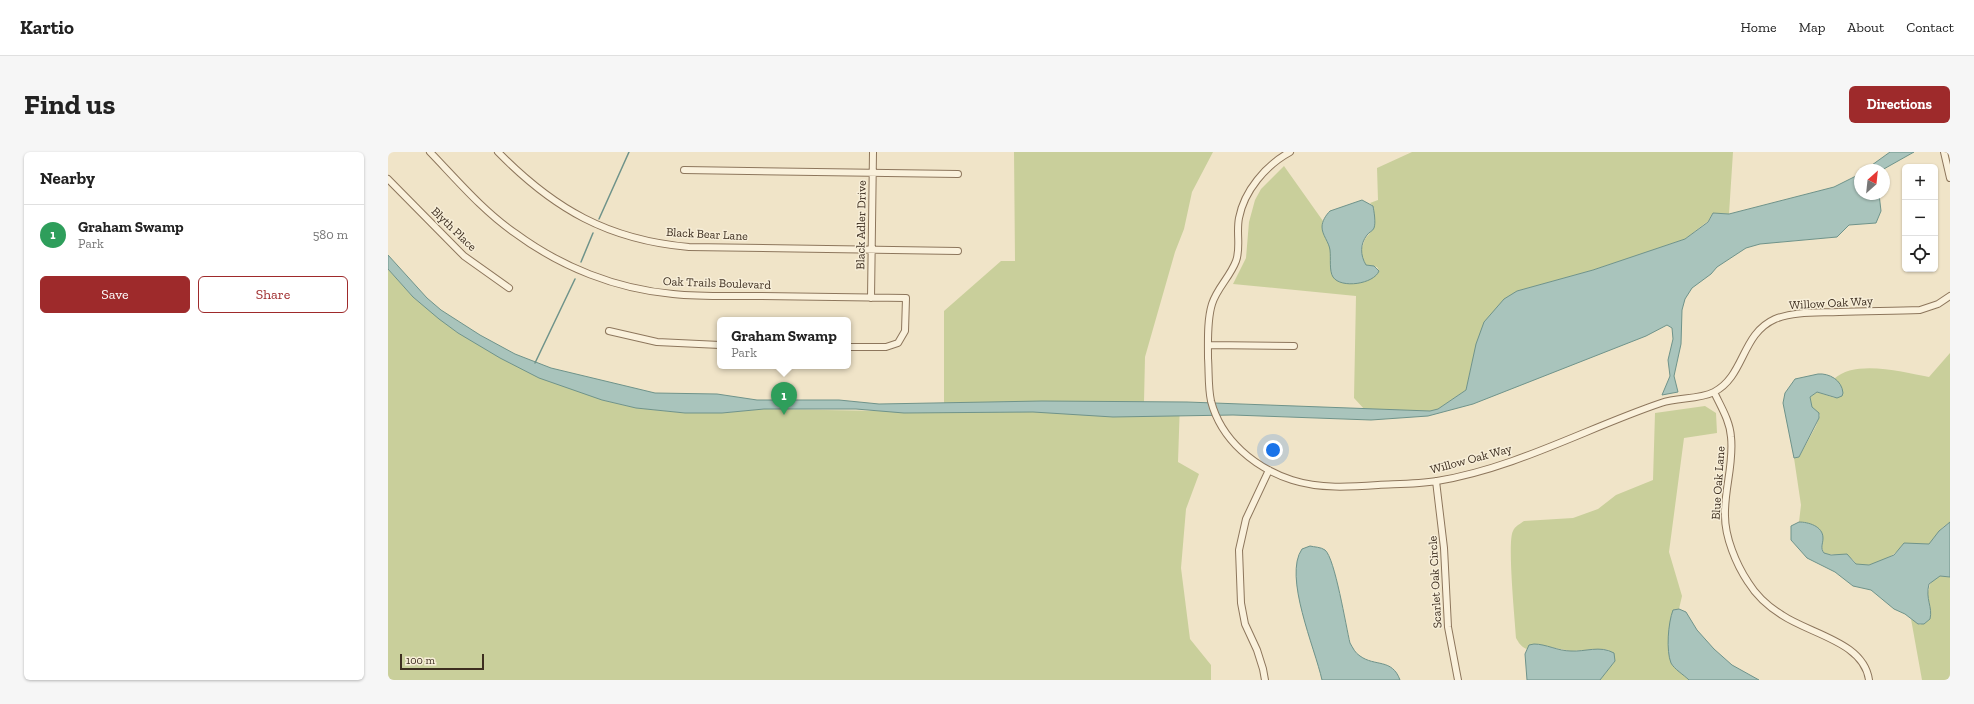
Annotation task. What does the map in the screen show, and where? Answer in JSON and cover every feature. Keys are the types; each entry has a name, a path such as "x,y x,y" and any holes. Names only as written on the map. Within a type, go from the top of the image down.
{"street":[{"name":"Oak Trails Boulevard","path":"430,152 483,207 514,233 568,265 602,279 636,288 674,294 906,298 905,331 898,343 886,347 851,347"},
{"name":"Black Bear Lane","path":"498,152 530,184 560,206 605,228 636,238 689,246 958,251"},
{"name":"Black Adler Drive","path":"871,298 872,152"},
{"name":"Willow Oak Way","path":"1290,152 1274,162 1248,193 1239,218 1236,260 1212,304 1208,345 1211,399 1217,418 1232,442 1256,463 1294,481 1327,487 1436,481 1500,465 1664,402 1714,392 1728,381 1737,370 1743,354 1755,336 1762,328 1775,319 1798,314 1920,310 1938,304 1950,296"},
{"path":"1944,152 1950,178"},
{"path":"684,170 958,174"},
{"name":"Blyth Place","path":"388,179 464,256 509,288"},
{"path":"609,332 662,342 717,344"},
{"path":"1208,345 1294,346"},
{"name":"Blue Oak Lane","path":"1714,392 1728,420 1731,436 1732,451 1725,515 1729,539 1742,571 1748,582 1760,597 1783,616 1853,652 1864,664 1869,680"},
{"path":"1265,680 1263,668 1246,624 1241,602 1239,550 1246,519 1269,470"},
{"name":"Scarlet Oak Circle","path":"1436,481 1444,548 1448,627 1458,680"}],"green space":[{"path":"1014,152 1213,152 1192,192 1184,229 1175,252 1145,357 1144,402 1180,402 1178,462 1199,474 1186,509 1181,568 1190,639 1211,665 1211,680 388,680 388,269 413,297 458,333 602,400 636,408 685,413 722,413 764,409 944,412 944,311 1001,261 1015,261"},
{"path":"1412,152 1733,152 1729,214 1713,213 1708,221 1685,239 1593,270 1517,291 1472,362 1466,390 1438,409 1430,411 1365,410 1354,398 1356,296 1233,284 1246,258 1249,222 1255,200 1261,189 1284,166 1323,221 1322,229 1330,246 1332,274 1345,281 1356,283 1366,280 1379,271 1377,267 1366,265 1362,257 1362,248 1365,239 1373,229 1375,223 1373,206 1370,203 1378,200 1377,168"},
{"path":"1950,353 1950,522 1943,527 1929,544 1912,545 1906,543 1891,556 1882,561 1871,564 1856,564 1853,559 1849,557 1824,553 1822,548 1823,540 1804,522 1799,522 1801,505 1794,458 1799,457 1816,426 1820,415 1812,407 1810,397 1817,392 1835,398 1837,381 1834,379 1843,373 1854,370 1866,368 1893,370 1929,377"},
{"path":"1705,406 1716,413 1717,433 1684,438 1669,552 1682,596 1679,609 1673,610 1672,664 1689,680 1600,680 1615,661 1609,650 1601,649 1571,651 1534,644 1527,649 1523,647 1516,638 1513,599 1511,538 1515,528 1524,521 1573,518 1598,509 1616,495 1653,480 1655,413"},
{"path":"1940,576 1950,577 1950,680 1922,680 1911,619 1920,625 1930,619 1930,608 1927,596 1931,581"}],"water":[{"path":"1890,152 1914,152 1890,166 1890,164 1873,164"},
{"path":"1854,177 1854,200 1880,200 1881,211 1876,223 1849,225 1837,237 1760,244 1746,248 1717,267 1711,274 1692,288 1685,299 1682,310 1681,344 1674,376 1678,392 1662,395 1670,376 1668,360 1673,339 1672,328 1667,325 1646,336 1473,404 1428,416 1371,420 1233,415 1113,417 1033,412 904,413 856,409 764,409 722,413 685,413 636,408 602,400 539,378 500,358 458,333 439,319 413,297 388,269 388,255 427,298 441,310 480,335 515,354 551,368 655,393 717,394 757,400 839,400 879,404 1042,401 1187,402 1430,411 1438,409 1466,390 1476,344 1484,322 1504,299 1517,291 1593,270 1685,239 1708,222 1713,213 1729,214 1834,187"},
{"path":"1362,200 1373,206 1375,220 1375,226 1363,242 1363,257 1366,265 1374,266 1379,271 1371,279 1364,282 1350,284 1343,283 1337,281 1333,277 1330,250 1322,227 1326,216 1330,211"},
{"path":"1818,374 1830,376 1838,381 1843,393 1842,396 1837,398 1817,392 1810,397 1812,407 1819,413 1819,418 1799,457 1794,458 1783,403 1785,393 1795,379"},
{"path":"1799,522 1811,524 1821,530 1823,538 1822,548 1824,553 1831,555 1847,554 1856,564 1869,565 1894,555 1904,543 1929,544 1939,531 1950,522 1950,577 1940,576 1929,584 1928,594 1931,611 1930,619 1924,624 1918,624 1905,614 1894,609 1871,590 1853,586 1835,572 1807,558 1791,540 1791,526"},
{"path":"1310,546 1325,550 1329,556 1340,594 1350,643 1354,650 1358,655 1366,659 1388,666 1397,673 1400,680 1322,680 1302,613 1296,576 1297,561 1302,549"},
{"path":"1679,609 1686,612 1697,630 1714,649 1732,665 1759,680 1689,680 1677,670 1672,665 1669,658 1668,637 1673,610"},
{"path":"1534,644 1566,651 1603,649 1614,653 1615,661 1600,680 1527,680 1525,654 1529,645"}],"waterway":[{"path":"599,219 629,152"},
{"path":"581,262 593,233"},
{"path":"535,363 575,279"}],"place":[{"name":"Graham Swamp","path":"784,415"}]}
